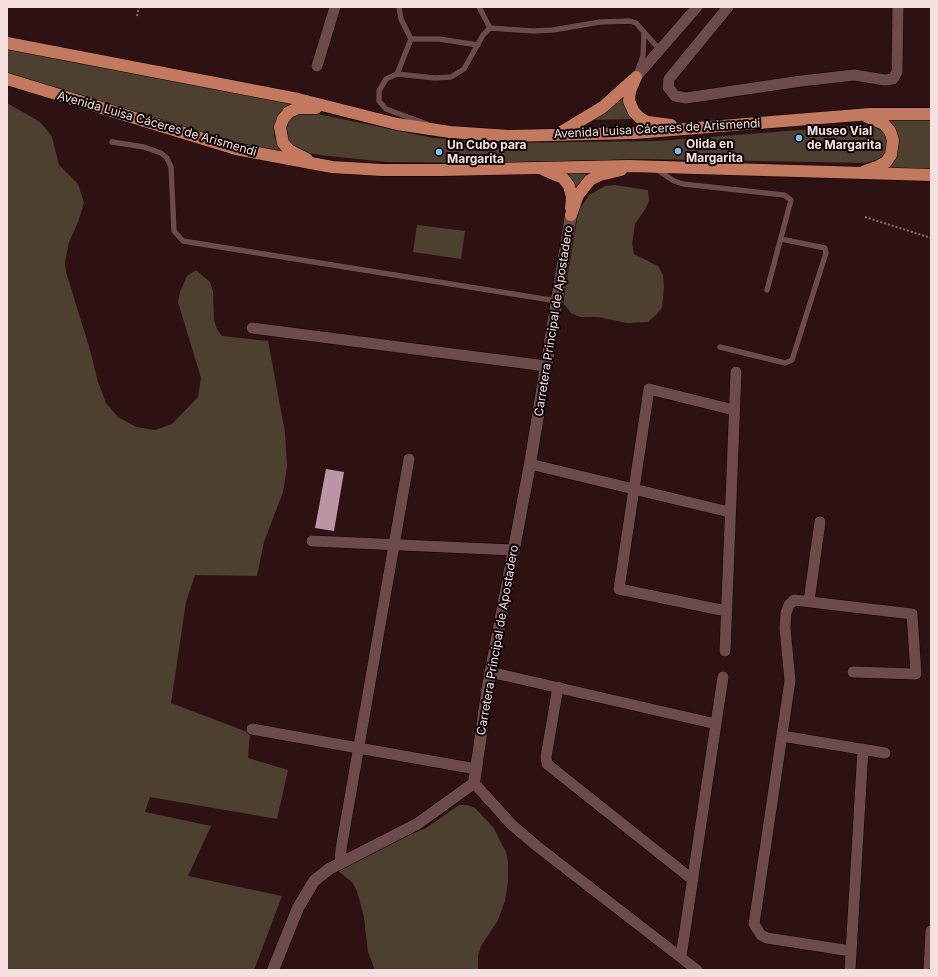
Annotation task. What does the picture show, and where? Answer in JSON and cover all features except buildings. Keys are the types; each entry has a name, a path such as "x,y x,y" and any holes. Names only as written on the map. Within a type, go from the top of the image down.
{"main road":[{"name":"Avenida Luisa Cáceres de Arismendi","path":"7,43 298,99 398,124 450,132 509,136 635,133 854,115 931,114"},
{"path":"636,78 630,91 630,101 634,112 641,119 656,123 694,128"},
{"path":"557,135 603,106 636,78"},
{"name":"Avenida Luisa Cáceres de Arismendi","path":"7,79 236,150 332,166 382,170 591,165 931,175"},
{"path":"332,166 305,158 289,150 283,143 280,127 283,119 289,112 298,108 345,111"},
{"path":"854,115 877,120 884,124 890,131 893,140 891,155 886,162 877,167 854,173"},
{"path":"571,215 578,195 590,180 613,172 650,166"},
{"path":"530,167 548,171 563,178 569,186 572,197 571,215"}],"street":[{"path":"317,66 335,7"},
{"path":"636,78 697,7"},
{"path":"728,7 669,79 668,87 675,96 686,98 801,81 854,75 885,80 893,79 897,72 898,7"},
{"name":"Carretera Principal de Apostadero","path":"474,783 490,672 530,464 571,215"},
{"path":"252,328 546,366"},
{"path":"724,651 736,372"},
{"path":"726,611 619,589 649,389 734,410"},
{"path":"340,863 358,748 408,459"},
{"path":"530,464 729,512"},
{"path":"809,601 820,522"},
{"path":"312,541 513,550"},
{"path":"851,951 775,940 761,935 754,924 790,681 785,628 786,613 789,605 794,600 912,614 916,674 853,672"},
{"path":"490,672 716,724"},
{"path":"681,957 723,676"},
{"path":"558,687 546,757 547,764 693,880"},
{"path":"252,729 476,769"},
{"path":"782,736 885,753"},
{"path":"850,970 863,749"},
{"path":"273,970 298,908 314,882 340,863 417,824 474,783 512,825 697,970"},
{"path":"929,969 931,931"}],"lane":[{"path":"398,74 411,39 401,20 399,7"},
{"path":"479,7 490,28"},
{"path":"490,28 533,31 553,30 624,20 636,23 661,50"},
{"path":"450,132 386,109 379,101 379,91 386,79 398,74 435,78 451,77 464,69 490,28"},
{"path":"636,78 642,56 644,32"},
{"path":"411,39 439,39 478,45"},
{"path":"112,142 144,147 162,153 167,158 171,167 174,231 183,241 557,301"},
{"path":"650,166 674,181 683,184 784,194 791,200 767,290"},
{"path":"720,347 785,363 792,360 826,253 825,248 781,239"}],"path":[{"path":"137,16 139,7"},
{"path":"865,218 931,238"}],"shaded area":[{"path":"7,49 288,102 290,105 280,112 275,123 274,136 282,152 245,146 7,74"},
{"path":"623,93 633,119 592,120"},
{"path":"7,103 40,122 52,137 59,165 78,184 84,203 78,222 69,242 65,262 66,272 90,350 98,382 106,403 118,417 136,427 155,430 172,424 198,397 201,378 178,302 180,292 187,276 196,270 210,282 213,291 214,320 217,329 222,336 268,341 285,432 287,467 283,492 264,542 257,576 195,575 186,602 171,703 250,733 248,758 288,770 277,819 150,797 145,812 211,826 188,876 282,896 254,970 7,970"},
{"name":"Museo Vial de Margarita","path":"308,112 433,138 499,143 657,141 865,125 875,127 883,131 887,139 886,153 882,158 866,163 646,159 483,163 386,162 320,155 303,152 291,146 284,130 288,119 293,114"},
{"name":"Museo Vial de Margarita","path":"886,117 931,119 931,170 889,168 895,159 899,141 896,129"},
{"path":"570,173 587,173 575,192 567,176"},
{"path":"615,185 648,190 649,200 646,208 635,224 632,244 634,254 658,266 663,275 664,286 662,308 648,322 627,323 598,317 580,317 571,313 560,299 579,210 589,195 605,186"},
{"path":"417,225 465,231 461,259 413,252"},
{"path":"459,805 467,805 475,808 493,827 506,852 508,861 508,882 505,901 498,920 481,946 478,956 478,970 375,970 368,952 364,917 357,891 352,882 338,871 340,865 426,828"}],"place":[{"name":"Museo Vial de Margarita","path":"799,138"},
{"name":"Olida en Margarita","path":"678,151"},
{"name":"Un Cubo para Margarita","path":"439,152"}]}
